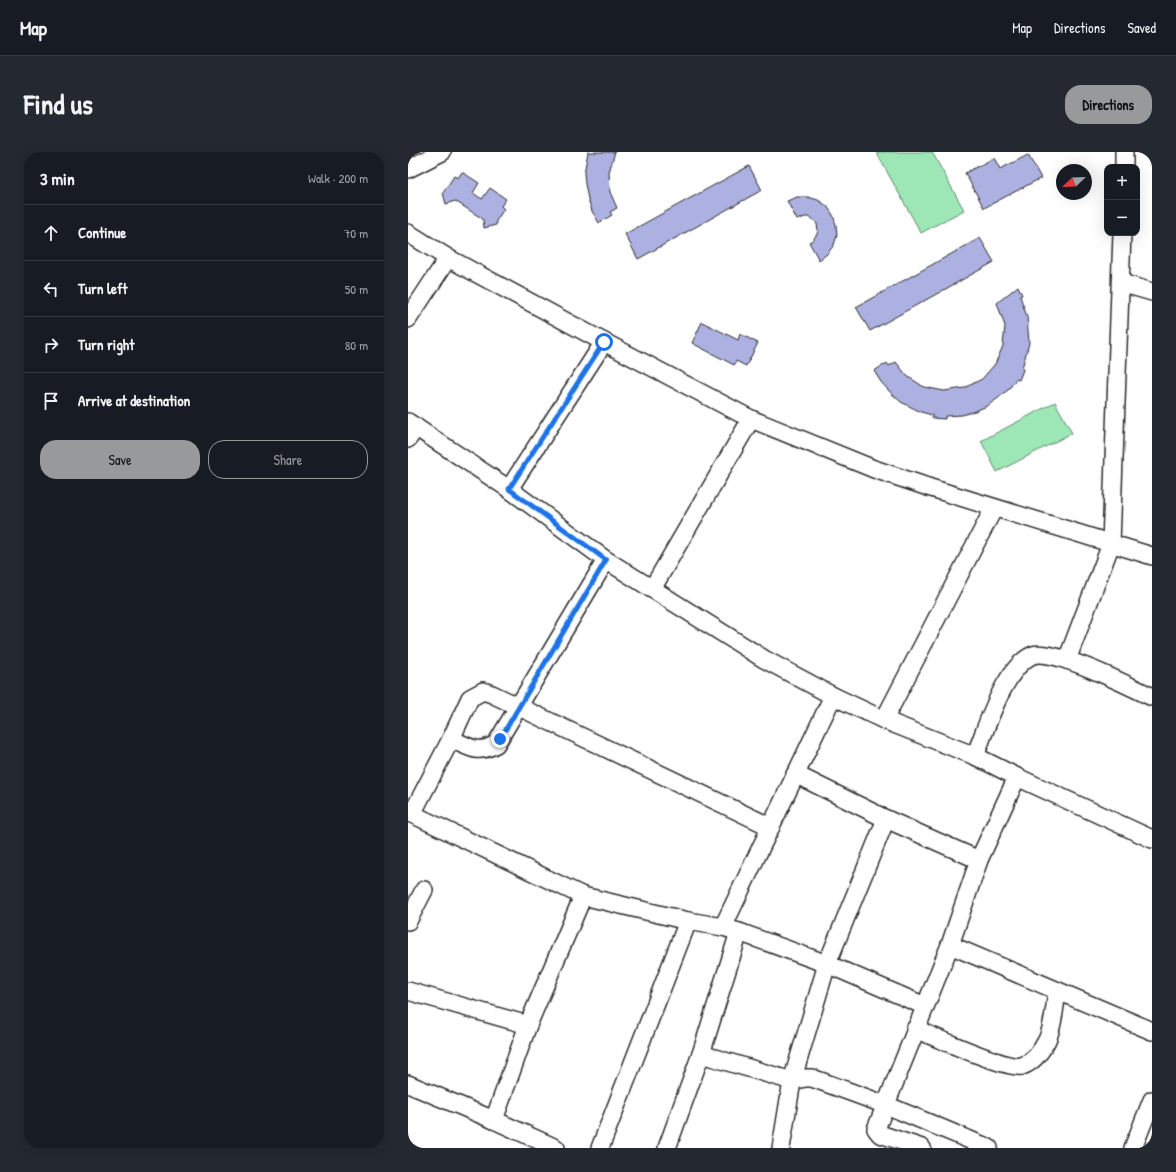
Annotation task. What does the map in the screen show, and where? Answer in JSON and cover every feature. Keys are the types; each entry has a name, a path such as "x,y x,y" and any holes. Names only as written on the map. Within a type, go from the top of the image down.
{"street":[{"path":"408,169 442,152"},
{"path":"1124,152 1124,164"},
{"path":"408,233 448,258 751,419 874,469 994,508 1152,556"},
{"path":"1067,660 1111,544 1122,236"},
{"path":"408,319 448,258"},
{"path":"1121,283 1152,292"},
{"path":"509,489 604,342"},
{"path":"652,589 751,419"},
{"path":"411,429 509,489 606,560 764,659 833,696 884,720 975,756 1017,777 1152,838"},
{"path":"884,720 994,508"},
{"path":"451,739 478,750 491,747 496,744 606,560"},
{"path":"975,756 994,705 1008,680 1025,660 1034,655 1051,655 1067,660 1126,684 1152,697"},
{"path":"771,827 483,691 470,698 451,739 410,813 583,896 688,921 731,929 826,964 925,1006"},
{"path":"666,1148 701,1054 731,929 771,827 833,696"},
{"path":"795,774 886,819 979,860"},
{"path":"922,1148 880,1134 876,1129 950,945 979,860 1017,777"},
{"path":"781,1148 792,1080 826,964 886,819"},
{"path":"408,920 424,890"},
{"path":"494,1120 528,1025 583,896"},
{"path":"600,1148 688,921"},
{"path":"950,945 1057,992 1152,1031"},
{"path":"408,991 528,1025"},
{"path":"915,1029 1004,1064 1021,1066 1029,1063 1037,1056 1048,1038 1057,992"},
{"path":"701,1054 792,1080 812,1078 886,1105 989,1148"},
{"path":"408,1084 556,1148"},
{"path":"1133,1148 1152,1100"}],"green space":[{"path":"876,152 932,152 964,210 921,233"},
{"path":"1055,402 1072,433 997,472 981,441"}],"building":[{"path":"588,152 615,152 609,172 610,192 617,208 610,212 612,215 599,223 592,211 585,184 584,173"},
{"path":"1028,155 1041,178 984,208 965,173 994,158 1000,169"},
{"path":"749,166 762,190 638,259 625,234"},
{"path":"462,172 479,183 473,193 482,199 490,188 506,199 501,206 504,209 496,221 496,225 484,228 483,219 455,201 446,204 443,193 454,176 458,178"},
{"path":"797,197 808,197 818,200 827,206 833,215 837,235 834,245 827,254 819,260 809,242 813,240 817,234 817,224 808,217 797,220 787,201"},
{"path":"980,238 994,262 870,331 856,307"},
{"path":"1018,286 1022,295 1020,296 1027,317 1029,343 1022,368 1023,370 1019,380 1016,379 1008,390 997,399 987,406 962,415 945,416 945,419 932,418 932,415 921,412 901,402 881,382 874,371 887,363 889,366 896,362 907,376 924,387 944,391 964,388 982,379 995,364 1003,346 1005,326 997,303"},
{"path":"702,322 738,340 740,334 758,343 746,366 736,361 734,365 692,343"}],"route":[{"path":"500,739 606,560 509,489 604,342"}]}
